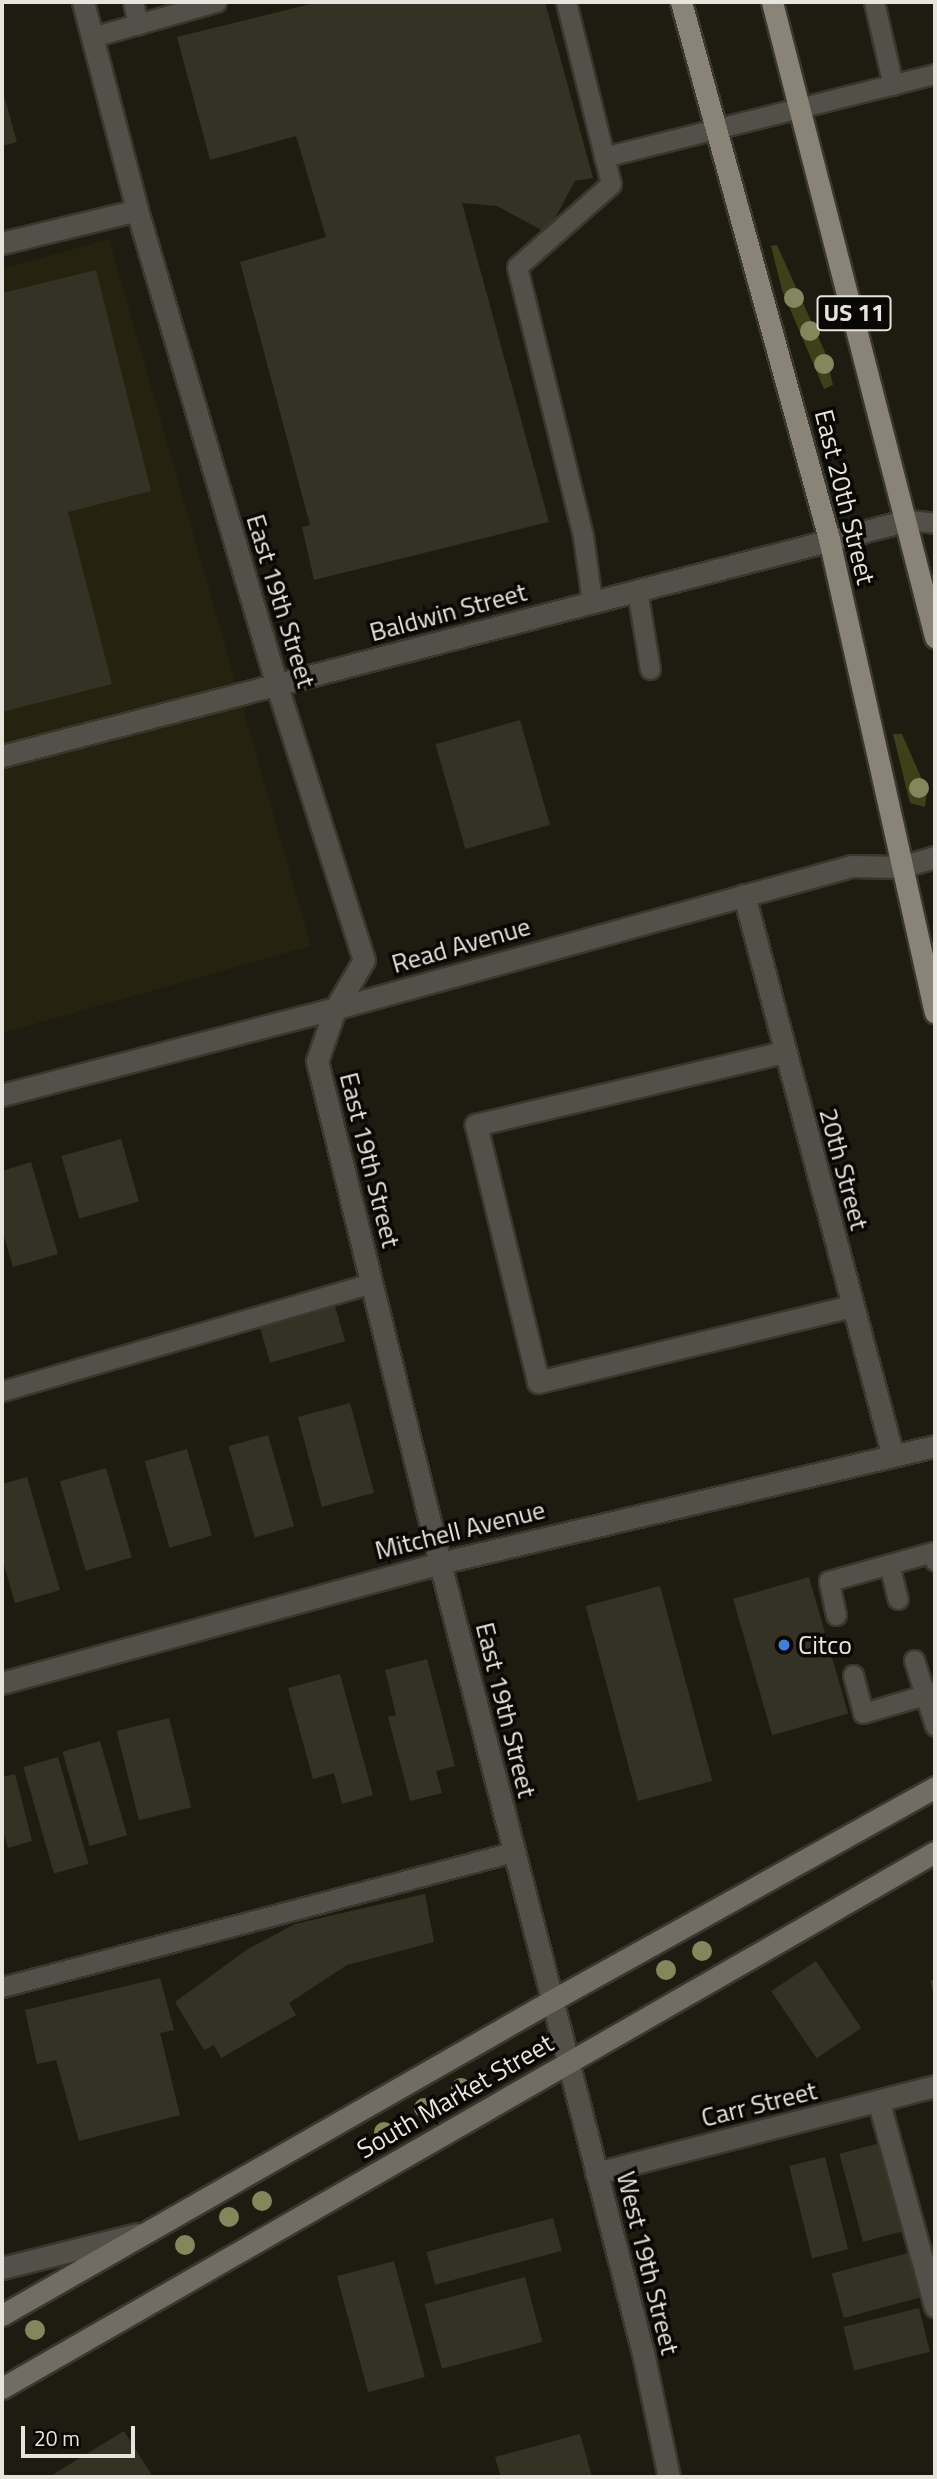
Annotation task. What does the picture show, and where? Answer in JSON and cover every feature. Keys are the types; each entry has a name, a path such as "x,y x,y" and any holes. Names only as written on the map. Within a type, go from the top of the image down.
{"main road":[{"name":"East 20th Street","path":"681,2 829,539 900,867 935,1012"},
{"name":"East 20th Street","path":"772,2 908,520 935,637"},
{"name":"South Market Street","path":"2,2315 551,2001 935,1787"},
{"name":"South Market Street","path":"2,2388 935,1852"}],"street":[{"name":"East 19th Street","path":"83,2 137,210 277,687 364,960 335,1009 317,1061 567,2064"},
{"path":"2,243 137,210"},
{"name":"Baldwin Street","path":"2,757 908,520"},
{"name":"Read Avenue","path":"2,1095 335,1009 852,866 900,867 935,857"},
{"name":"20th Street","path":"744,895 893,1456"},
{"path":"784,1052 475,1125 538,1382 852,1306"},
{"name":"Mitchell Avenue","path":"2,1683 440,1563 935,1446"},
{"name":"West 19th Street","path":"567,2064 643,2353 668,2477"},
{"name":"Carr Street","path":"596,2173 879,2103 935,2086"},
{"path":"879,2103 935,2306"},
{"path":"2,2268 146,2232"}],"lane":[{"path":"133,2 138,24"},
{"path":"93,37 216,2"},
{"path":"566,2 611,184 517,267 583,536 592,602"},
{"path":"874,2 893,85"},
{"path":"604,157 935,74"},
{"path":"908,520 935,523"},
{"path":"637,590 650,669"},
{"path":"2,1391 371,1283"},
{"path":"836,1615 829,1581 933,1552 935,1561"},
{"path":"889,1564 898,1599"},
{"path":"914,1660 930,1694 935,1726"},
{"path":"853,1675 863,1713 930,1694"},
{"path":"2,1987 513,1852"}],"shaded area":[{"path":"109,239 311,946 2,1033 2,269"}],"green space":[{"path":"777,245 825,352 833,385 824,389 782,290 771,246"},
{"path":"893,734 902,734 927,791 925,807 910,803"}],"building":[{"path":"318,2 545,2 593,178 575,181 547,233 497,206 462,203 549,522 314,580 302,527 310,525 240,262 326,237 296,136 210,160 177,37"},
{"path":"2,89 17,142 2,146"},
{"path":"96,270 151,491 68,512 112,684 2,712 2,293"},
{"path":"520,720 550,825 465,849 435,744"},
{"path":"121,1139 139,1201 79,1219 61,1156"},
{"path":"31,1162 58,1254 13,1267 2,1229 2,1171"},
{"path":"333,1299 345,1341 270,1363 258,1320"},
{"path":"350,1403 374,1493 322,1507 298,1417"},
{"path":"268,1435 294,1526 255,1538 229,1446"},
{"path":"187,1449 212,1536 170,1548 145,1461"},
{"path":"106,1468 132,1557 85,1571 60,1481"},
{"path":"27,1477 60,1590 15,1603 2,1558 2,1484"},
{"path":"809,1577 848,1713 772,1735 733,1599"},
{"path":"660,1586 712,1781 638,1801 586,1606"},
{"path":"427,1659 455,1766 436,1771 442,1793 410,1801 388,1717 396,1715 385,1670"},
{"path":"340,1674 373,1795 342,1804 334,1773 313,1779 288,1688"},
{"path":"169,1718 191,1807 139,1820 117,1731"},
{"path":"100,1741 127,1835 90,1846 63,1752"},
{"path":"58,1757 89,1864 54,1874 23,1767"},
{"path":"15,1774 32,1841 8,1848 2,1828 2,1777"},
{"path":"425,1894 434,1942 347,1965 289,2003 296,2015 221,2058 214,2045 204,2050 175,2002 248,1949 295,1924"},
{"path":"816,1961 861,2028 817,2058 771,1991"},
{"path":"160,1978 174,2030 160,2033 180,2115 79,2141 56,2060 37,2064 25,2010"},
{"path":"935,1979 935,1996 934,1996 930,1981"},
{"path":"880,2143 904,2231 863,2242 839,2154"},
{"path":"825,2157 848,2249 812,2258 789,2166"},
{"path":"553,2218 562,2251 435,2285 426,2252"},
{"path":"908,2253 920,2297 844,2318 832,2273"},
{"path":"394,2261 425,2377 368,2392 337,2276"},
{"path":"525,2277 542,2342 442,2369 425,2304"},
{"path":"919,2308 930,2352 854,2371 843,2327"},
{"path":"124,2431 153,2477 49,2477"},
{"path":"580,2434 592,2477 501,2477 495,2457"}],"place":[{"name":"Citco","path":"784,1645"}]}
